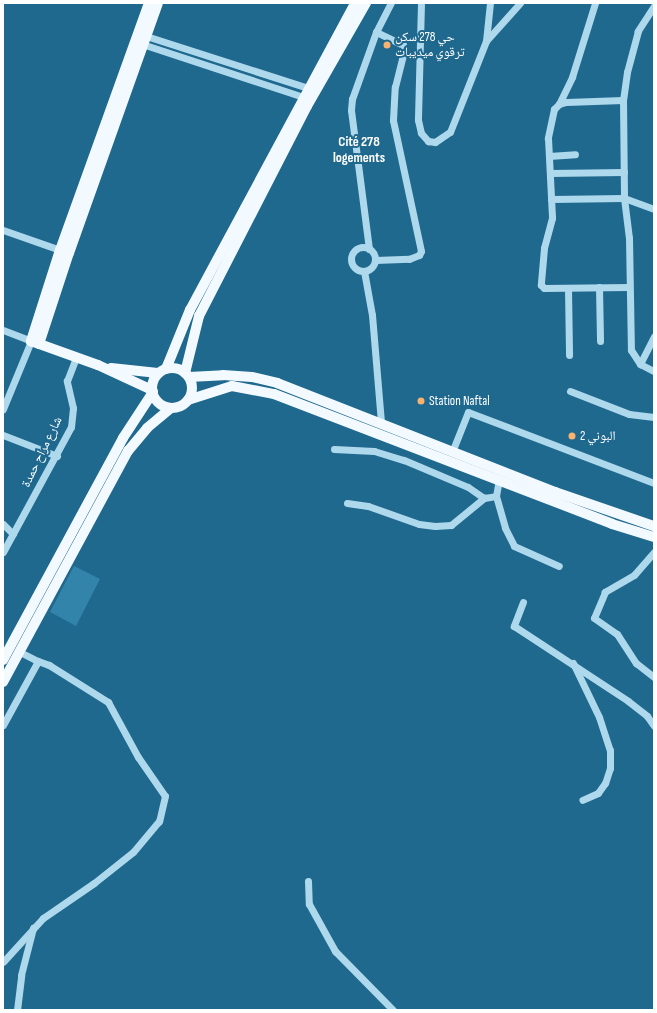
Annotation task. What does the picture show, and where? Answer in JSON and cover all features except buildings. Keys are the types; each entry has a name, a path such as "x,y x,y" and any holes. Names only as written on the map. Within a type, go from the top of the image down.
{"main road":[{"path":"149,3 140,39 64,251 35,342 98,365 153,391 158,401 171,408"},
{"path":"140,39 158,3"},
{"path":"3,660 123,438 153,391 190,310 355,3"},
{"path":"188,400 192,388 187,375 199,316 307,106 366,3"},
{"path":"98,365 162,371 176,368 187,375 252,377 277,383 606,511 654,526"},
{"path":"3,682 128,451 147,428 171,408 188,400 232,386 274,394 499,479 612,524 654,537"}],"street":[{"path":"375,260 369,249 351,110 352,99 376,32 391,3"},
{"path":"421,3 418,120 421,134 428,140 435,142 450,132 486,41 490,3"},
{"path":"486,41 520,3"},
{"path":"595,3 572,77 552,116 548,138 552,218 544,248 541,285 544,288 629,287"},
{"path":"654,6 638,31 628,66 623,100 624,198 629,238 631,350 640,364 654,371"},
{"path":"375,260 409,259 419,255 421,251 394,120 395,87 404,50 403,45 376,32"},
{"path":"140,39 209,56 306,92"},
{"path":"140,39 206,65 306,92"},
{"path":"206,65 209,56"},
{"path":"559,104 623,100"},
{"path":"549,156 575,154"},
{"path":"550,173 624,172"},
{"path":"551,199 624,198 654,209"},
{"path":"3,230 64,251"},
{"path":"369,249 356,250 352,259 355,268 364,271 370,269 375,260"},
{"path":"364,271 372,315 381,423"},
{"path":"599,287 600,341"},
{"path":"568,288 569,355"},
{"path":"3,330 35,342 3,409"},
{"path":"640,364 654,336"},
{"name":"شارع مراح حمدة","path":"3,552 57,456 73,418 67,381 76,357"},
{"path":"570,391 629,414 654,417"},
{"path":"452,452 468,412 654,483"},
{"path":"3,435 57,456"},
{"path":"334,449 374,451 404,460 468,487 484,498"},
{"path":"499,479 496,496 505,528 514,546 559,566"},
{"path":"347,503 368,506 419,524 435,526 452,525 484,498 496,496"},
{"path":"3,524 13,534"},
{"path":"654,552 634,575 605,592 594,618 616,634 636,663 654,677"},
{"path":"522,602 514,626 628,701 647,716 654,726"},
{"path":"3,962 33,927 132,852 159,821 165,796 138,757 108,702 20,652"},
{"path":"3,725 38,661"},
{"path":"572,663 599,716 610,750 610,768 605,783 598,793 582,800"},
{"path":"308,880 309,904 334,951 393,1010"},
{"path":"17,1010 21,975 33,927"}],"shaded area":[{"path":"74,566 100,579 76,626 50,612"}],"place":[{"name":"حي 278 سكن ترقوي ميديبات","path":"387,45"},
{"name":"Station Naftal","path":"421,401"},
{"name":"البوني 2","path":"572,436"}],"district":[{"name":"Cité 278 logements","path":"359,150"}]}
